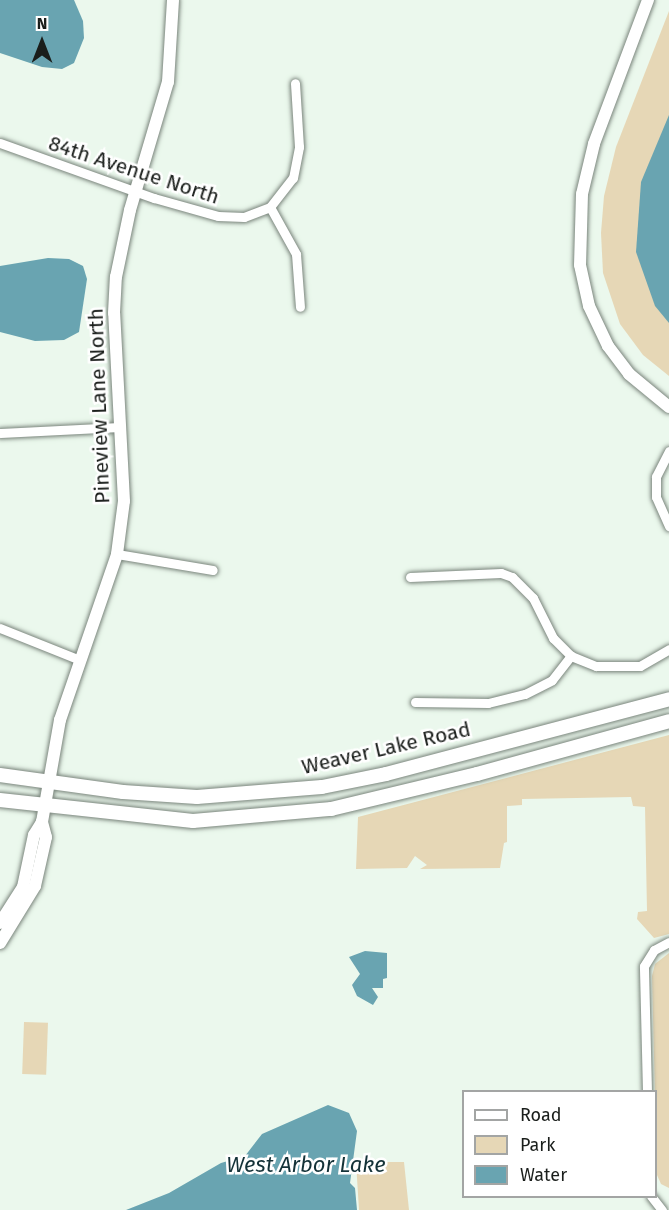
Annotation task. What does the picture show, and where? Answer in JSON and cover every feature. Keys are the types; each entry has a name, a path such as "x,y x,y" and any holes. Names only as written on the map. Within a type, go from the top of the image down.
{"main road":[{"name":"Weaver Lake Road","path":"0,775 48,783 197,797 322,787 386,774 669,699"},
{"path":"0,800 45,807 193,821 331,809 477,774 669,721"}],"street":[{"name":"Pineview Lane North","path":"42,822 60,720 117,554 123,501 114,314 116,277 136,192 168,82 173,0"},
{"path":"648,0 594,144 582,194 580,265 589,306 608,346 629,374 669,407"},
{"path":"295,83 297,163 285,192 270,207 296,254 300,307"},
{"name":"84th Avenue North","path":"0,143 136,192 227,218 244,217 270,207"},
{"path":"0,432 120,427"},
{"path":"669,452 656,477 656,497 669,525"},
{"path":"117,554 213,570"},
{"path":"410,577 501,573 512,577 524,584 553,638 572,656 596,666 618,668 640,666 669,649"},
{"path":"0,628 80,660"},
{"path":"415,702 471,704 525,694 552,680 572,656"},
{"path":"0,923 23,887 34,835 42,822"},
{"path":"0,943 35,886 46,837 42,822"},
{"path":"646,1090 644,966 648,958 669,942"},
{"path":"652,1198 662,1210"}],"green space":[{"path":"669,11 669,376 643,355 620,324 603,273 601,233 604,196 616,147"},
{"path":"669,735 669,934 654,938 637,919 638,912 647,911 645,807 633,806 631,797 522,799 522,805 507,806 507,842 504,843 500,868 420,869 427,865 415,856 407,868 356,869 358,817"},
{"path":"669,953 669,1188 661,1184 657,1175 657,1090 655,1090 652,976 655,964"},
{"path":"24,1022 48,1023 46,1075 22,1074"},
{"path":"356,1162 404,1162 409,1210 359,1210"}],"water":[{"path":"0,0 74,0 83,21 84,38 74,63 62,69 42,67 0,53"},
{"path":"669,115 669,323 655,306 636,252 641,182"},
{"path":"48,258 69,259 83,266 87,279 79,332 64,340 35,341 0,332 0,266"},
{"path":"365,951 387,953 387,978 383,979 383,988 372,988 378,997 373,1005 357,996 352,985 360,974 349,957"},
{"name":"West Arbor Lake","path":"328,1105 349,1113 357,1131 350,1183 355,1188 357,1210 126,1210 169,1193 221,1163 245,1156 262,1134"}]}
